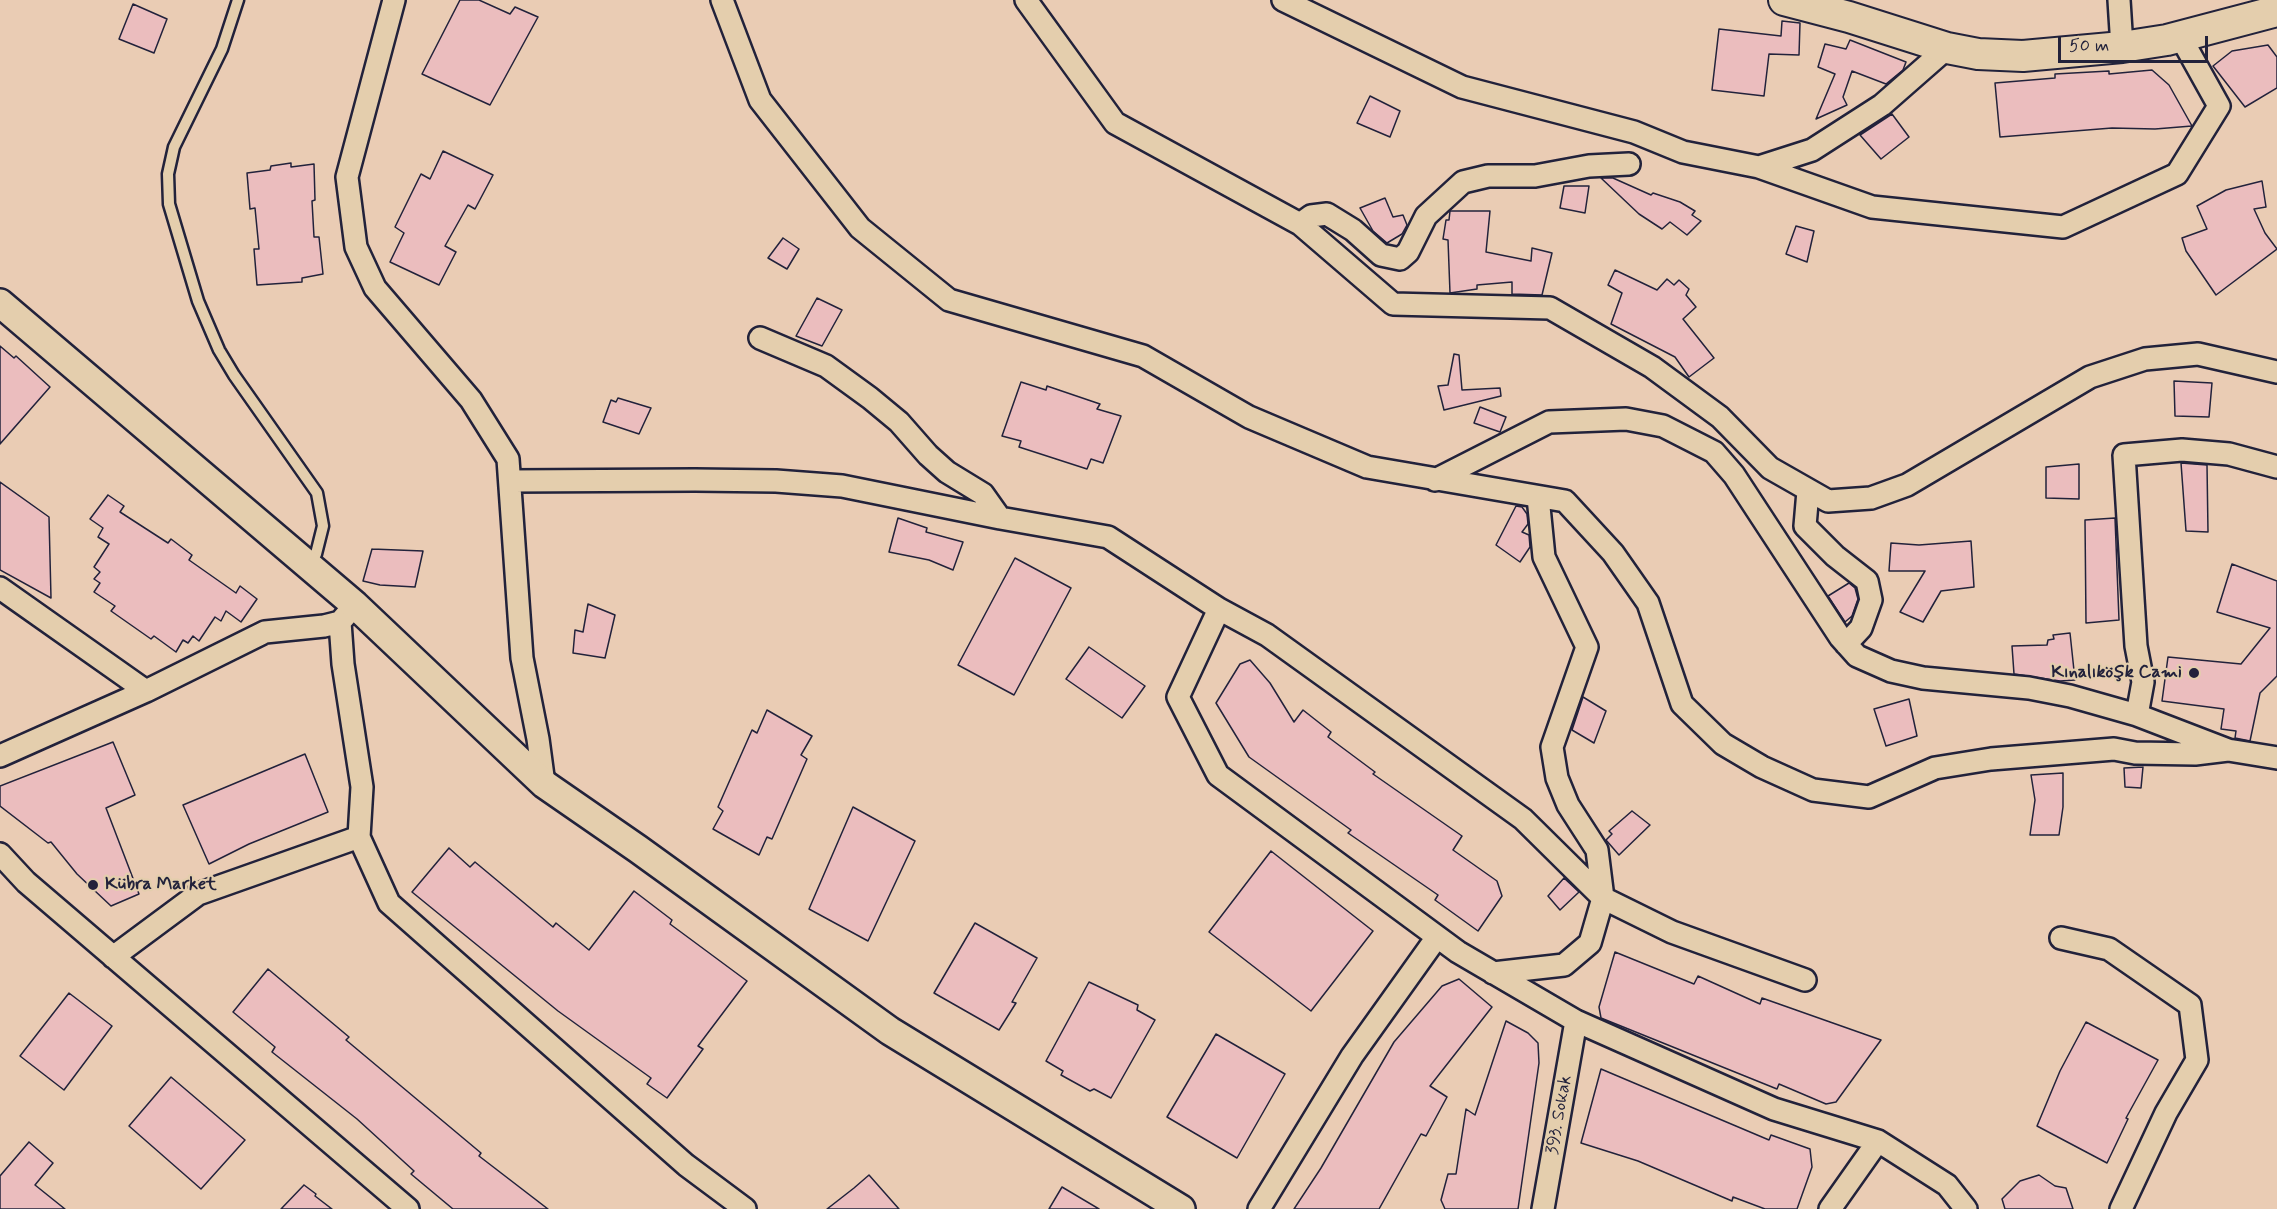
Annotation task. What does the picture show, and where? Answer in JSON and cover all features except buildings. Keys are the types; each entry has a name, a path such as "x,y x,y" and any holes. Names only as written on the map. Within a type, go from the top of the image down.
{"main road":[{"path":"1784,0 1849,17 1947,48 1978,54 2023,56 2122,47 2180,36 2277,11"}],"street":[{"path":"394,0 347,177 356,247 375,288 471,400 508,459 522,658 538,739 544,784"},
{"path":"722,0 760,100 860,228 950,300 1143,356 1250,417 1367,467 1565,501 1613,553 1648,603 1682,704 1724,744 1762,767 1813,790 1869,797 1935,768 1991,759 2114,749 2135,753 2195,754 2228,750"},
{"path":"1026,0 1115,123 1300,224 1393,304 1550,308 1652,367 1720,417 1770,468 1828,501 1871,498 1907,485 2090,377 2145,359 2198,354 2277,372"},
{"path":"1283,0 1462,87 1634,132 1683,152 1759,167 1872,207 2063,227 2177,174 2219,106 2180,36"},
{"path":"2119,0 2122,47"},
{"path":"1759,167 1812,150 1882,105 1947,48"},
{"path":"1300,224 1311,216 1327,214 1353,230 1382,255 1400,259 1408,252 1426,216 1463,182 1488,176 1535,176 1589,166 1629,164"},
{"path":"0,303 309,566 348,614 544,784 890,1031 1181,1209"},
{"path":"759,338 826,366 870,398 899,422 941,466 983,494 999,519"},
{"path":"1435,480 1550,422 1626,419 1663,426 1714,452 1734,475 1846,644 1857,656 1891,671 1912,676 2030,688 2137,715 2228,750 2277,758"},
{"path":"2137,715 2143,682 2136,646 2124,454 2182,450 2229,454 2277,467"},
{"path":"511,481 776,481 842,486 999,519 1108,537 1219,609 1267,635 1523,819 1603,898 1672,932 1805,980"},
{"path":"1808,491 1805,526 1835,556 1867,581 1872,600 1861,628 1846,644"},
{"path":"1493,973 1564,965 1590,943 1603,898 1597,849 1568,805 1557,778 1552,747 1587,647 1544,557 1538,496"},
{"path":"0,588 146,691"},
{"path":"1219,609 1178,697 1218,775 1437,937 1493,973 1576,1021 1774,1109 1878,1141 1947,1185 1966,1209"},
{"path":"0,756 146,691 265,632 324,626 348,614"},
{"path":"348,614 343,664 362,787 359,837 389,903 686,1165 745,1209"},
{"path":"113,957 198,894 359,837"},
{"path":"0,854 26,882 408,1209"},
{"path":"1259,1209 1352,1056 1437,937"},
{"path":"2061,938 2109,949 2190,1005 2197,1060 2166,1113 2121,1209"},
{"name":"393. Sokak","path":"1543,1209 1576,1021"},
{"path":"1830,1209 1878,1141"}],"lane":[{"path":"238,0 222,48 174,147 168,174 168,204 198,301 219,350 317,493 323,526 319,548 309,566"}],"place":[{"name":"Kınalıköşk Cami","path":"2194,673"},
{"name":"Kübra Market","path":"93,885"}]}
